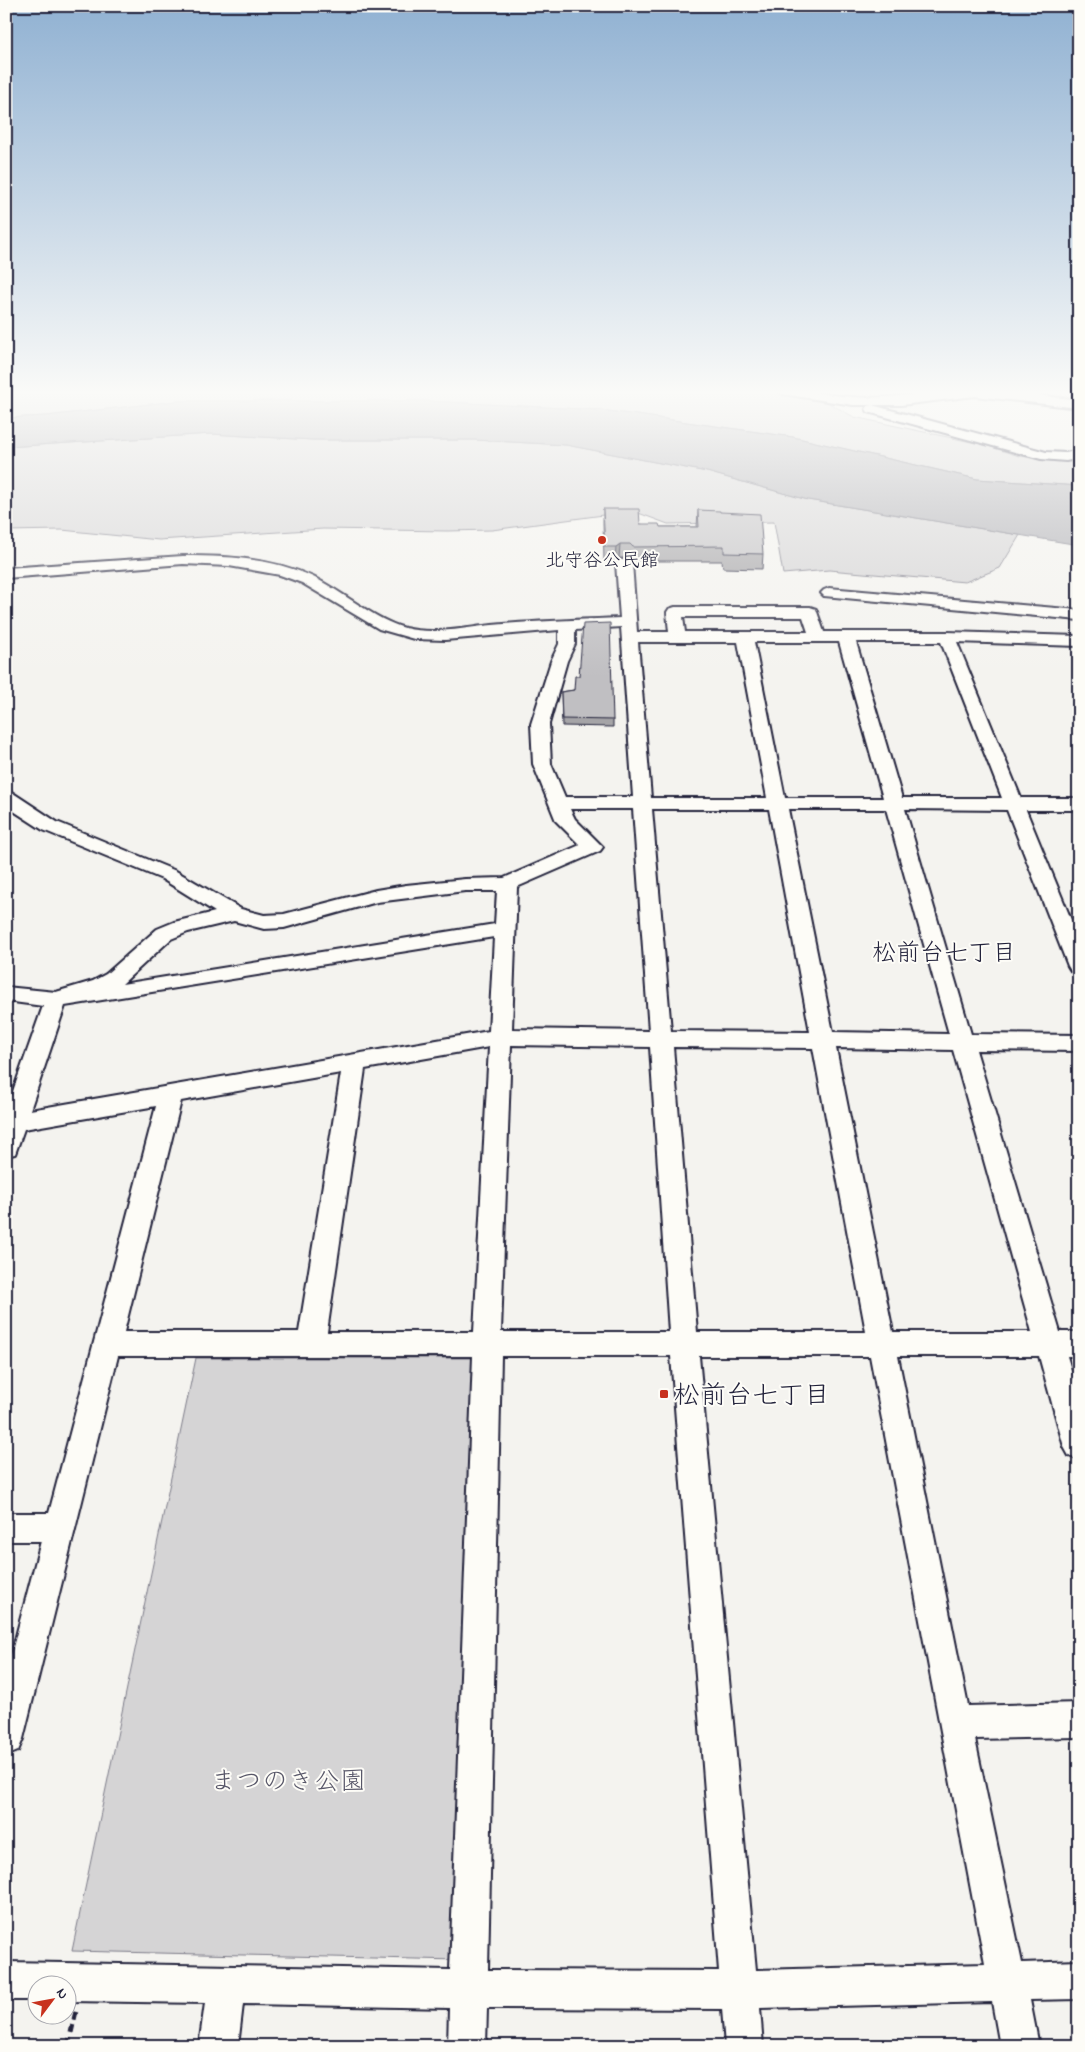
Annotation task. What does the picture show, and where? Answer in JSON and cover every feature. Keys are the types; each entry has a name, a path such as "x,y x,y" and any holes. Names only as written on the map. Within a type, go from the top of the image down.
{"street":[{"path":"6,573 183,560 221,560 284,571 307,580 397,632 412,635 450,635 506,629 566,626 630,630 678,638 947,637 1074,641 1079,657"},
{"path":"624,563 662,1038 684,1344 744,2046"},
{"path":"829,593 1079,615"},
{"path":"678,638 675,612 810,612 817,637"},
{"path":"6,797 50,826 169,875 234,914 264,922 284,921 376,896 406,891 465,885 506,884 545,869 593,846 566,821 542,764 540,724 559,661 568,644 566,626"},
{"path":"846,637 1079,1447"},
{"path":"947,637 1079,966"},
{"path":"746,638 955,1723 1020,2046"},
{"path":"559,802 1079,804"},
{"path":"467,2046 487,1344 506,884"},
{"path":"56,1000 101,986 114,979 164,934 180,927 234,914"},
{"path":"6,994 56,1000 504,928"},
{"path":"6,1147 56,1000"},
{"path":"15,1122 499,1038 1079,1043"},
{"path":"311,1344 354,1062"},
{"path":"8,1726 171,1095"},
{"path":"106,1344 1079,1344"},
{"path":"6,1527 60,1527"},
{"path":"955,1723 1079,1720"},
{"path":"6,1981 470,1989 740,1990 1079,1980"},
{"path":"218,2046 227,1985"}],"green space":[{"path":"6,486 757,486 808,500 1020,535 1000,568 965,582 829,570 783,574 774,522 668,524 633,511 492,530 323,529 159,540 62,530 6,531"},
{"name":"まつのき公園","path":"196,1358 476,1358 459,1960 72,1951"}],"shaded area":[{"path":"757,486 1079,486 1079,545 808,500"}],"building":[{"path":"603,509 639,509 640,524 659,524 660,527 699,527 698,510 760,514 763,554 724,553 724,546 633,547 630,544 620,544 616,547 605,547"},
{"path":"610,623 613,720 562,719 561,692 574,690 575,676 579,676 583,624"}],"place":[{"name":"北守谷公民館","path":"602,540"},
{"name":"松前台七丁目","path":"664,1394"}],"district":[{"name":"松前台七丁目","path":"944,952"}]}
